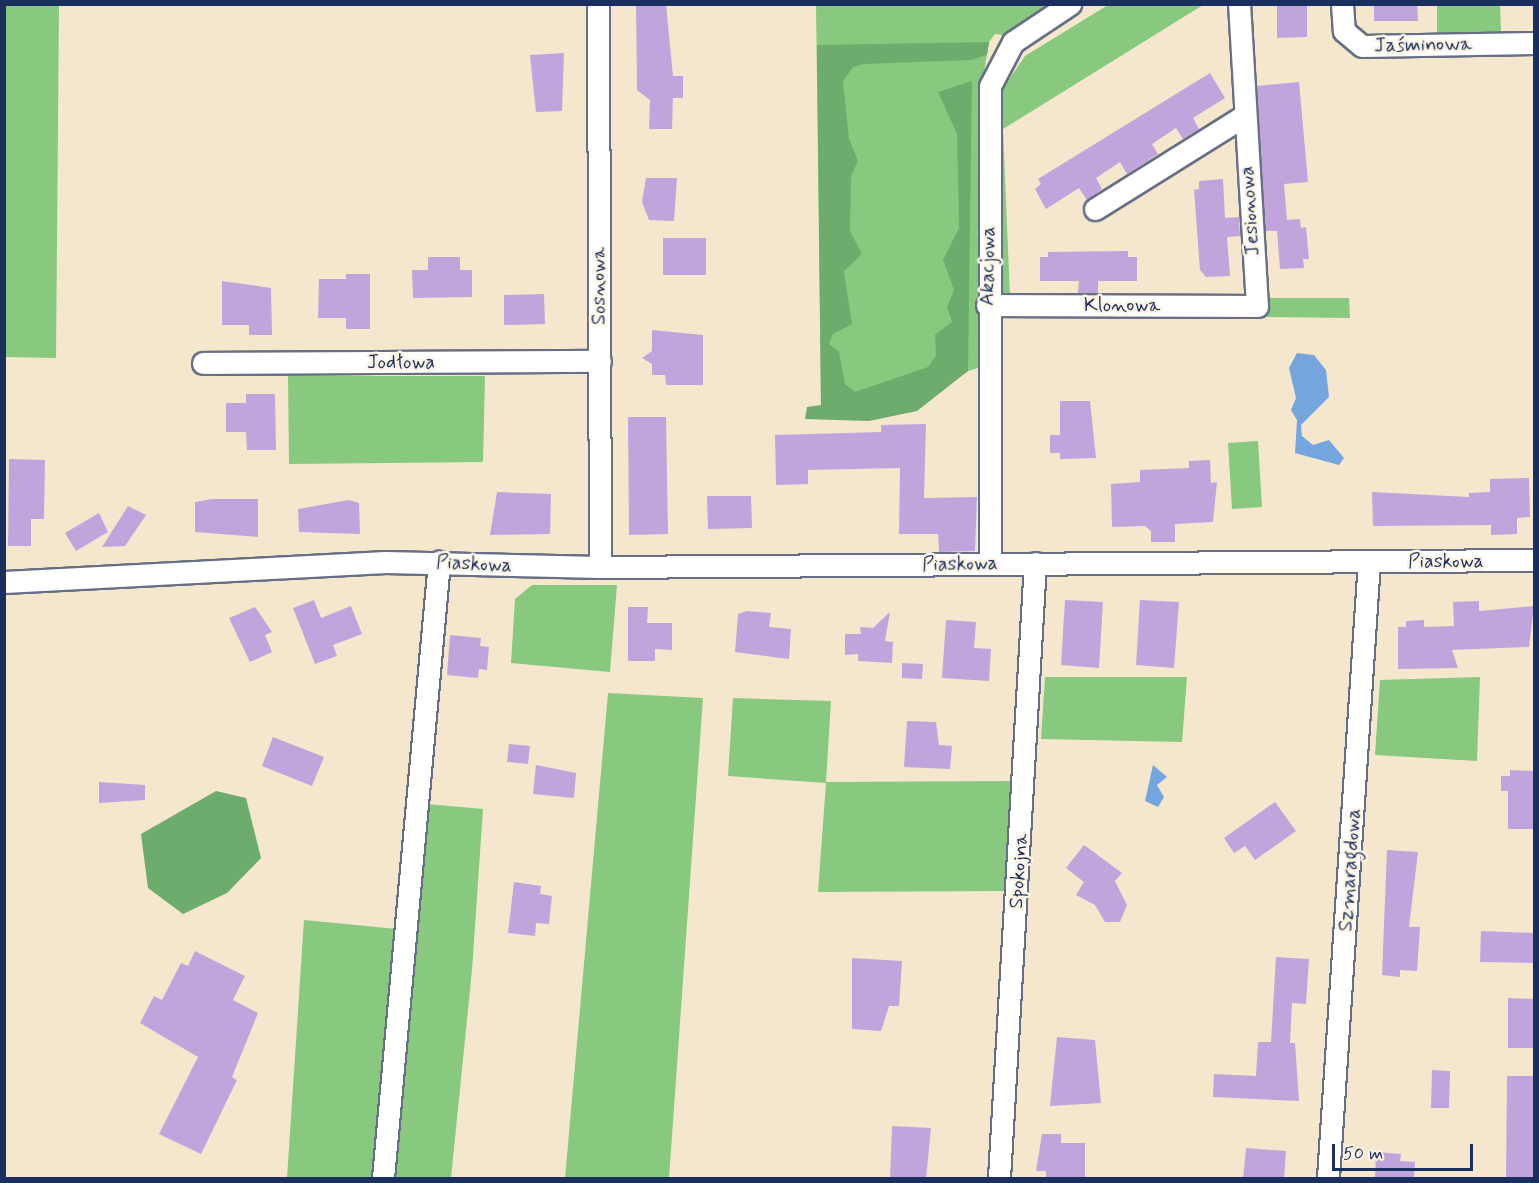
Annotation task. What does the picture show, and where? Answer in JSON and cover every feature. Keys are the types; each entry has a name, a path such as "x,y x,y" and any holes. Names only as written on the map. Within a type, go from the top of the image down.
{"street":[{"name":"Sosnowa","path":"598,4 600,567"},
{"name":"Akacjowa","path":"990,564 987,305 992,77 1013,42 1070,4"},
{"name":"Jesionowa","path":"1239,4 1242,117 1257,306"},
{"name":"Jaśminowa","path":"1342,4 1344,31 1362,46 1534,43"},
{"path":"1095,209 1242,117"},
{"name":"Klonowa","path":"987,305 1257,306"},
{"name":"Jodłowa","path":"202,363 600,361"},
{"name":"Piaskowa","path":"4,582 386,562 600,567 1534,560"},
{"name":"Szmaragdowa","path":"1328,1179 1370,561"},
{"path":"384,1179 439,562"},
{"name":"Spokojna","path":"999,1179 1035,563"}],"green space":[{"path":"5,4 59,5 56,358 5,357"},
{"path":"816,5 1058,5 1011,36 995,34 989,42 980,97 981,367 908,390 821,405"},
{"path":"1108,5 1203,5 1003,129 1010,297 998,291 997,89 1001,91 1025,56"},
{"path":"1437,5 1500,5 1501,33 1437,34"},
{"path":"989,42 987,55 971,60 864,64 853,67 843,81 849,139 858,161 851,176 850,231 862,254 844,271 852,324 833,334 829,344 839,352 845,384 855,392 928,367 936,356 935,335 952,322 947,307 954,290 943,260 959,228 957,134 938,92 972,81 968,371 917,411 869,421 805,419 807,407 821,405 817,45"},
{"path":"1266,298 1349,298 1350,318 1267,317"},
{"path":"288,376 485,376 483,462 289,464"},
{"path":"1258,441 1262,507 1232,509 1228,443"},
{"path":"532,585 617,585 610,672 511,663 515,599"},
{"path":"1045,677 1187,677 1182,742 1041,739"},
{"path":"1480,677 1477,761 1375,755 1380,680"},
{"path":"608,693 703,698 669,1178 565,1178"},
{"path":"733,698 831,701 826,782 1013,781 1006,891 818,892 826,783 728,776"},
{"path":"216,791 246,798 261,858 227,893 183,914 148,888 141,834"},
{"path":"427,804 483,809 472,970 451,1178 394,1178"},
{"path":"304,920 397,929 374,1178 287,1178"}],"water":[{"path":"1297,353 1314,355 1326,370 1329,397 1301,425 1302,436 1313,445 1329,440 1344,458 1339,465 1295,453 1297,420 1291,410 1296,398 1289,368"},
{"path":"1153,765 1167,777 1157,785 1164,797 1158,807 1145,801"}],"building":[{"path":"636,4 666,4 673,76 683,76 683,98 673,98 672,129 649,129 650,100 637,90"},
{"path":"1277,4 1307,4 1307,37 1277,38"},
{"path":"1374,4 1417,4 1418,21 1374,21"},
{"path":"564,53 562,111 536,112 530,55"},
{"path":"1210,73 1225,98 1193,118 1199,129 1183,139 1176,128 1152,144 1158,154 1127,174 1120,162 1096,178 1102,189 1087,200 1079,188 1046,209 1035,189 1041,184 1038,179"},
{"path":"1299,82 1308,182 1284,184 1287,220 1300,219 1301,228 1306,227 1309,259 1303,259 1304,268 1280,269 1277,231 1265,231 1257,86"},
{"path":"646,178 677,178 674,221 649,220 642,202"},
{"path":"1223,179 1225,218 1239,217 1240,236 1227,237 1230,276 1206,277 1200,270 1194,190 1199,189 1199,181"},
{"path":"663,238 706,238 706,275 663,275"},
{"path":"1128,251 1128,257 1137,257 1137,281 1098,281 1098,293 1078,293 1079,281 1040,281 1040,257 1048,257 1048,252"},
{"path":"428,257 460,257 460,270 472,270 472,297 413,298 412,270 428,270"},
{"path":"346,274 370,274 370,329 346,329 346,318 318,318 319,279 346,279"},
{"path":"222,281 271,288 272,335 249,335 249,325 222,325"},
{"path":"544,294 545,324 504,325 504,295"},
{"path":"652,330 703,335 703,385 666,385 665,375 652,375 652,364 642,358 652,351"},
{"path":"246,394 275,394 276,450 247,450 246,432 226,432 226,403 246,403"},
{"path":"1060,401 1090,401 1096,458 1060,459 1060,453 1050,453 1050,435 1060,435"},
{"path":"628,417 666,417 668,534 629,535"},
{"path":"926,424 924,498 977,497 975,551 939,552 938,534 899,534 900,468 808,470 808,484 776,485 775,435 881,432 881,425"},
{"path":"9,459 45,460 44,519 31,519 31,546 8,546"},
{"path":"1210,460 1211,483 1217,482 1213,522 1175,524 1175,542 1151,542 1151,531 1145,526 1112,527 1111,484 1140,482 1140,470 1189,468 1189,461"},
{"path":"1529,478 1530,517 1517,518 1517,534 1491,535 1491,525 1373,526 1372,492 1469,497 1469,493 1490,492 1490,479"},
{"path":"497,492 551,494 550,534 490,535"},
{"path":"707,496 751,496 752,528 708,529"},
{"path":"212,499 258,499 258,537 195,532 195,502"},
{"path":"349,500 359,503 360,534 299,532 298,509"},
{"path":"128,506 146,515 125,546 102,547"},
{"path":"99,513 108,532 76,551 65,533"},
{"path":"314,600 321,618 351,606 362,634 333,645 337,656 315,664 293,608"},
{"path":"1065,600 1103,602 1099,668 1061,665"},
{"path":"1140,600 1179,602 1174,668 1136,665"},
{"path":"1479,601 1479,611 1534,606 1529,647 1452,650 1458,668 1398,669 1398,627 1406,627 1406,621 1424,620 1424,627 1454,626 1453,602"},
{"path":"255,607 272,632 265,635 272,652 250,662 229,618"},
{"path":"628,607 648,607 647,623 672,623 672,650 655,649 655,661 628,661"},
{"path":"747,611 771,613 769,627 791,629 789,659 735,652 738,614"},
{"path":"890,612 885,641 893,642 892,663 858,661 858,654 845,655 845,634 861,634 860,627 873,628"},
{"path":"946,620 976,622 974,648 991,649 989,681 942,678"},
{"path":"450,635 481,638 480,646 489,647 487,670 479,669 478,678 447,675"},
{"path":"902,663 923,664 922,679 902,678"},
{"path":"907,721 936,722 939,745 952,746 950,769 904,767"},
{"path":"273,737 324,757 312,786 262,766"},
{"path":"509,744 530,746 528,764 507,762"},
{"path":"536,765 576,773 574,798 533,794"},
{"path":"1510,770 1534,771 1533,829 1508,829 1508,791 1501,791 1501,776 1510,776"},
{"path":"99,782 145,785 145,800 99,803"},
{"path":"1275,802 1296,831 1255,860 1245,846 1234,853 1224,838"},
{"path":"1084,845 1122,873 1115,881 1127,905 1120,922 1105,922 1095,905 1076,895 1084,882 1066,868"},
{"path":"1387,850 1418,852 1409,927 1420,927 1417,971 1400,970 1400,977 1382,975"},
{"path":"514,882 541,886 540,894 552,896 549,924 536,923 535,936 508,933"},
{"path":"1481,931 1534,933 1534,963 1480,962"},
{"path":"195,951 245,976 233,1000 258,1013 232,1077 237,1080 201,1154 159,1134 198,1057 140,1023 154,996 162,1000 181,963 188,966"},
{"path":"1276,957 1309,959 1306,1004 1292,1003 1290,1043 1295,1043 1299,1101 1213,1097 1214,1074 1256,1076 1258,1042 1271,1042"},
{"path":"852,958 902,961 899,1006 889,1006 881,1031 852,1029"},
{"path":"1508,998 1534,999 1534,1048 1508,1048"},
{"path":"1057,1037 1095,1040 1101,1103 1050,1106"},
{"path":"1432,1070 1450,1071 1449,1108 1431,1108"},
{"path":"1507,1076 1534,1076 1534,1179 1506,1179"},
{"path":"892,1126 931,1128 926,1179 890,1179"},
{"path":"1042,1134 1061,1134 1061,1143 1085,1143 1085,1179 1046,1179 1046,1171 1036,1171"},
{"path":"1246,1148 1286,1151 1284,1179 1243,1179"},
{"path":"1376,1152 1401,1154 1400,1161 1415,1162 1414,1179 1375,1179"}]}
